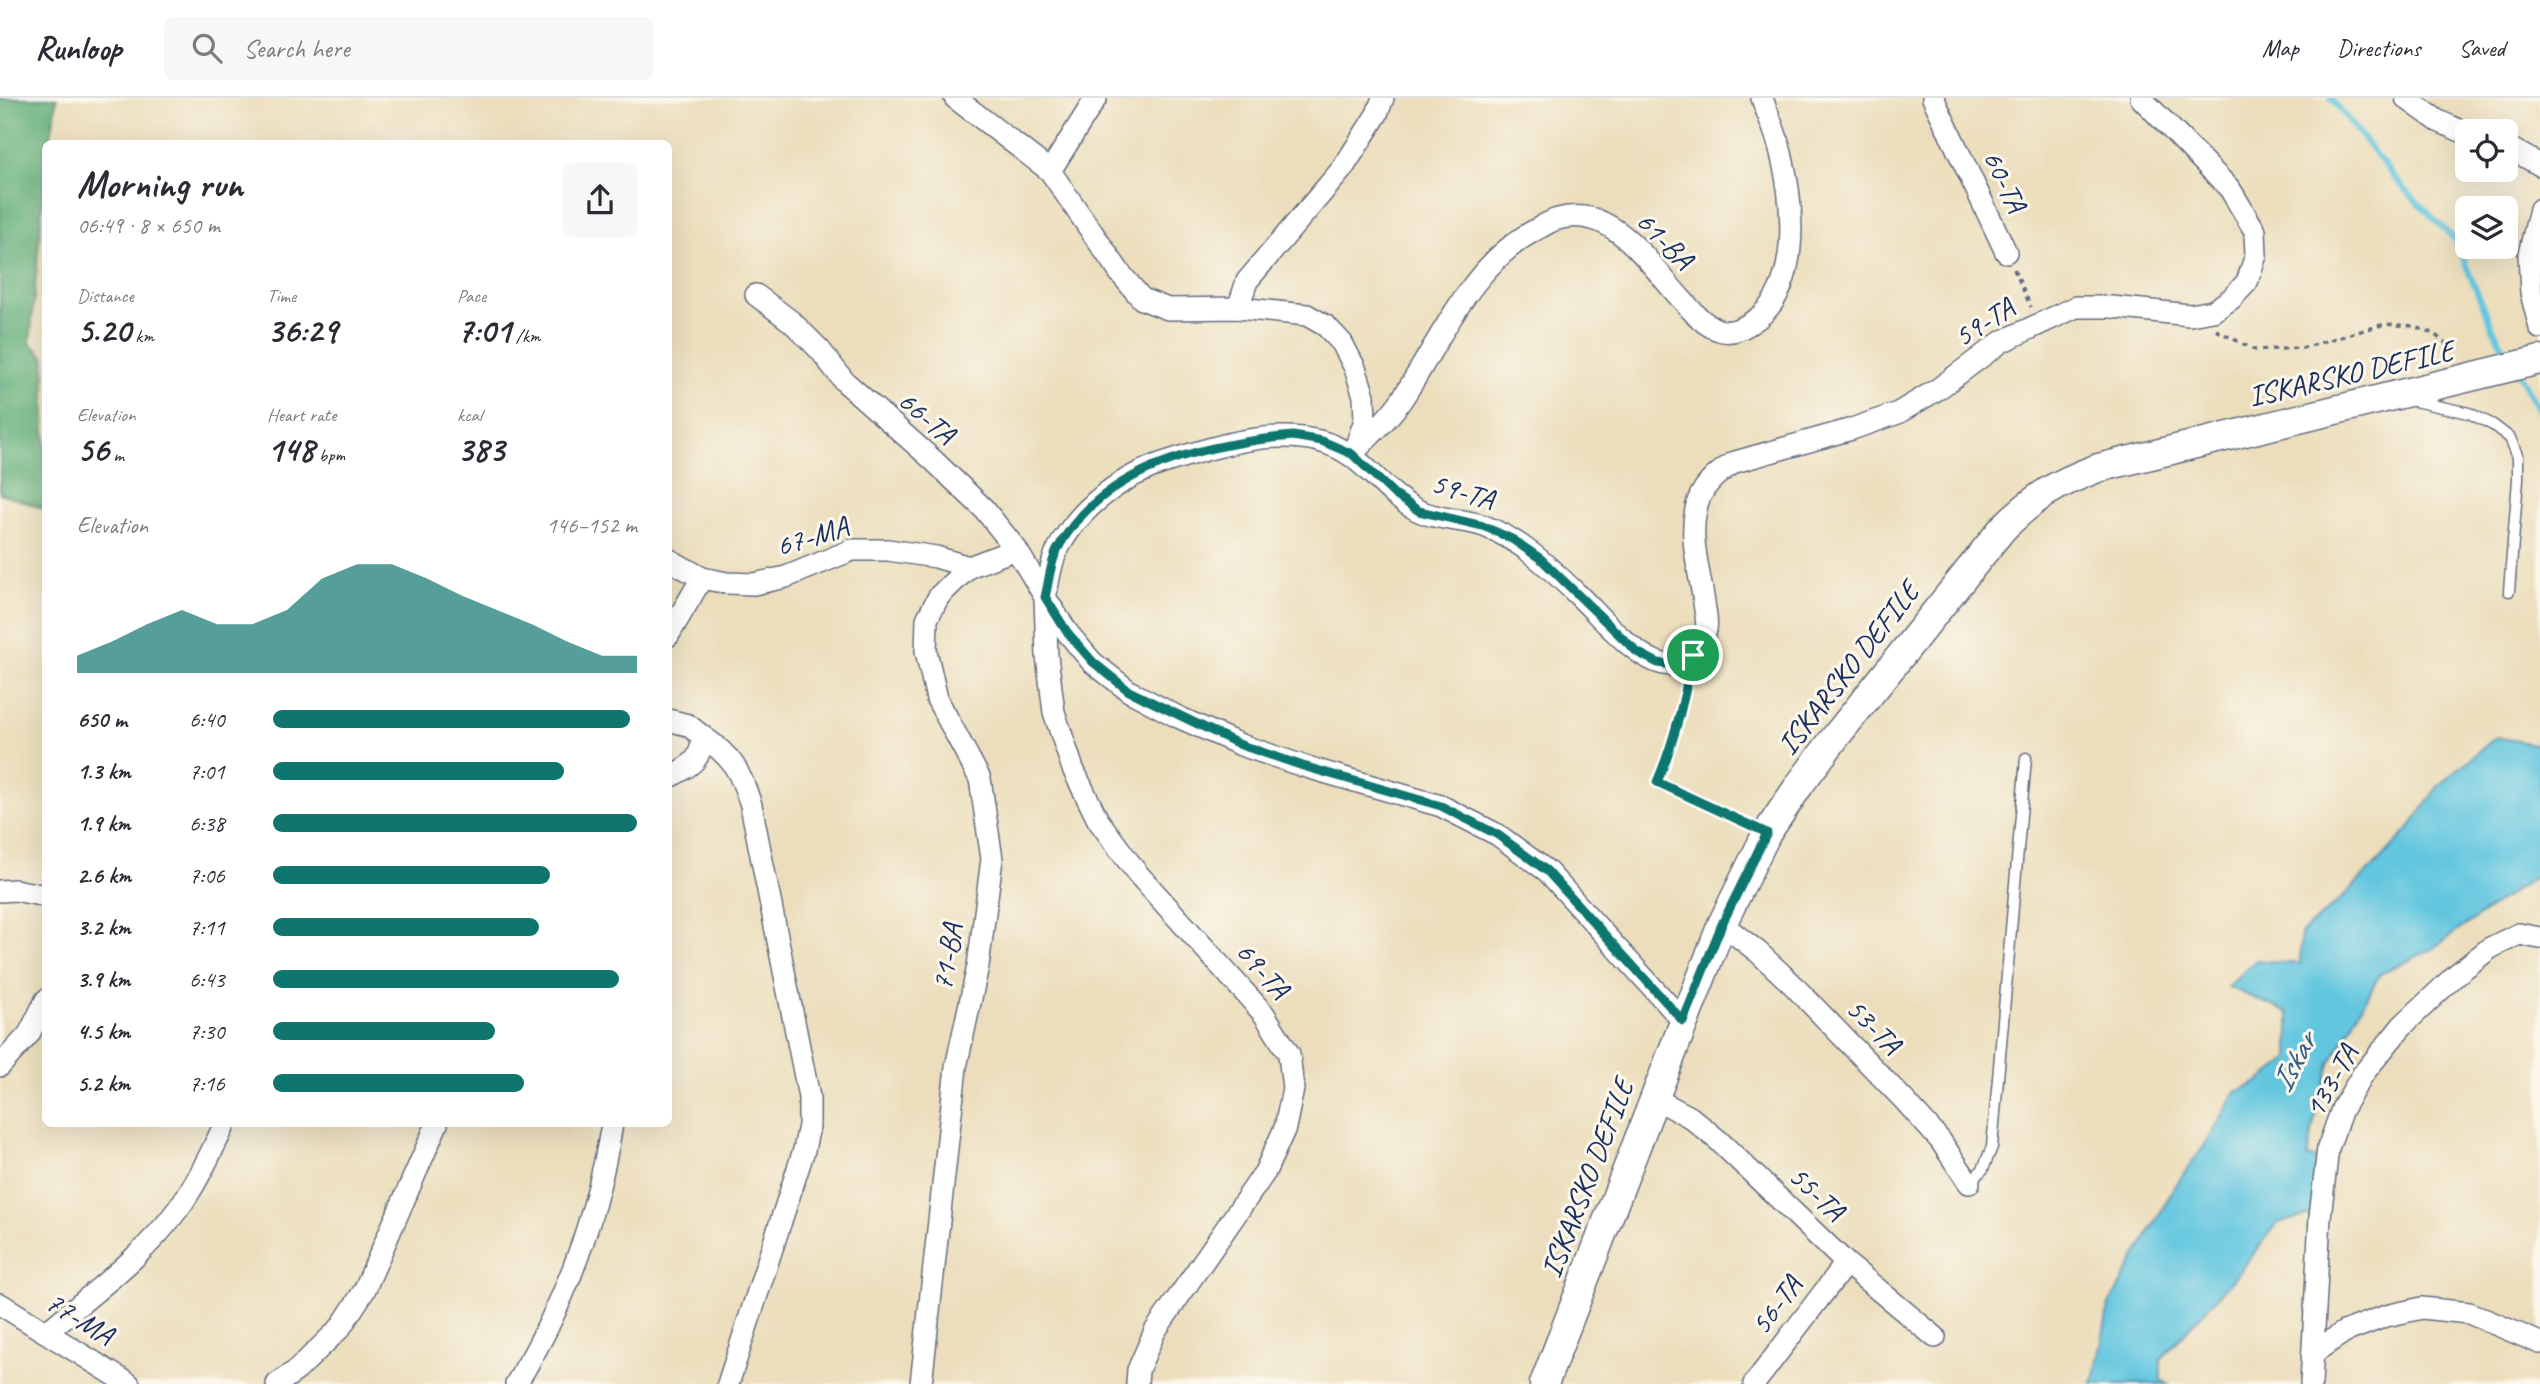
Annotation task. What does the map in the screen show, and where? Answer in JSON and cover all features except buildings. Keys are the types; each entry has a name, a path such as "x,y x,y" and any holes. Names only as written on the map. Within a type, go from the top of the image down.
{"main road":[{"name":"ISKARSKO DEFILE","path":"1544,1384 1722,924 1767,833 1800,784 2003,528 2029,502 2063,481 2098,468 2398,397 2540,360"}],"street":[{"path":"955,98 1049,171 1142,299 1168,309 1238,308 1307,315 1326,326 1342,343 1355,368 1364,396 1365,420 1352,454"},
{"path":"1049,171 1096,98"},
{"path":"1238,308 1247,281 1343,168 1377,114 1383,98"},
{"name":"61-ВА","path":"1352,454 1400,402 1471,287 1496,258 1525,235 1557,219 1582,215 1613,228 1639,250 1697,317 1720,331 1744,329 1767,311 1783,281 1790,245 1791,203 1781,151 1762,98"},
{"name":"60-ТА","path":"1933,98 2006,252"},
{"name":"59-ТА","path":"1045,597 1056,553 1077,519 1110,489 1155,465 1199,452 1250,440 1293,436 1322,441 1352,454 1395,495 1419,511 1483,526 1512,539 1541,559 1637,652 1658,663 1675,665 1693,655 1701,645 1707,627 1694,542 1696,508 1705,488 1718,472 1735,462 1898,413 1938,389 2001,342 2076,307 2112,307 2190,314 2213,311 2231,299 2247,282 2256,255 2255,231 2230,189 2141,98"},
{"path":"2406,98 2438,121 2455,128"},
{"path":"2518,152 2540,164"},
{"path":"2540,209 2529,254 2531,293 2540,328"},
{"name":"66-ТА","path":"756,295 792,322 820,349 844,381 984,509 1016,550 1045,597"},
{"name":"67-МА","path":"672,561 702,578 727,583 754,583 786,577 852,550 888,550 936,557 970,567"},
{"path":"970,567 1016,550"},
{"name":"71-ВА","path":"921,1384 956,1067 978,966 992,859 980,779 937,699 926,651 927,619 939,596 970,567"},
{"path":"672,629 702,578"},
{"path":"1045,597 1067,632 1093,662 1129,691 1241,745 1441,806 1498,835 1547,871 1683,1021"},
{"name":"69-ТА","path":"1045,597 1054,712 1073,769 1098,820 1137,873 1264,1014 1289,1054 1293,1089 1285,1128 1265,1172 1155,1331 1138,1370 1137,1384"},
{"path":"672,721 688,725 732,759 741,775 751,805 809,1097 809,1126 804,1150 728,1384"},
{"path":"672,776 696,761 702,750 702,736"},
{"path":"0,891 15,890 42,895"},
{"name":"53-ТА","path":"1722,924 1758,952 1791,983 1885,1080 1940,1140 1969,1184"},
{"name":"133-ТА","path":"2311,1384 2320,1217 2328,1148 2342,1109 2363,1074 2402,1026 2457,974 2490,948 2519,934 2540,938"},
{"path":"0,1066 29,1034 42,1008"},
{"name":"55-ТА","path":"1654,1098 1690,1117 1719,1141 1846,1263 1936,1337"},
{"path":"47,1332 153,1240 179,1208 224,1127"},
{"path":"277,1384 297,1370 340,1328 364,1291 436,1127"},
{"path":"516,1384 559,1304 597,1195 605,1168 612,1127"},
{"name":"56-ТА","path":"1754,1384 1846,1263"},
{"name":"77-МА","path":"0,1304 129,1384"},
{"path":"2313,1353 2344,1332 2386,1316 2422,1308 2469,1313 2540,1343"}],"lane":[{"path":"2398,397 2469,413 2493,425 2510,438 2518,457 2518,480 2509,591"},
{"path":"1969,1184 1983,1169 1992,1147 2026,758"}],"path":[{"path":"2006,252 2039,323"},
{"path":"2190,314 2227,337 2255,350 2302,348 2385,324 2413,326 2434,334 2485,375"},
{"path":"1693,655 1684,700 1657,782 1767,833"}],"green space":[{"path":"0,98 57,98 50,140 42,140 42,209 30,343 42,354 42,508 0,493"}],"water":[{"name":"Iskar","path":"2496,737 2540,745 2540,873 2432,949 2380,974 2330,1064 2313,1126 2308,1158 2320,1159 2314,1214 2278,1223 2237,1275 2161,1359 2161,1380 2168,1384 2091,1384 2095,1376 2109,1305 2175,1186 2207,1142 2236,1092 2259,1082 2289,1059 2289,1013 2228,987 2256,960 2300,964 2301,933 2342,898 2410,828 2438,786"}],"waterway":[{"path":"2331,98 2395,179 2455,240 2492,326 2510,359"},
{"path":"2519,374 2540,412"}],"route":[{"path":"1293,436 1322,441 1352,454 1395,495 1419,511 1483,526 1512,539 1541,559 1637,652 1658,663 1675,665 1693,655 1684,700 1657,782 1767,833 1722,924 1683,1021 1547,871 1498,835 1441,806 1303,766 1241,745 1178,717 1129,691 1093,662 1067,632 1045,597 1056,553 1077,519 1110,489 1155,465 1199,452 1250,440 1293,436"}]}
